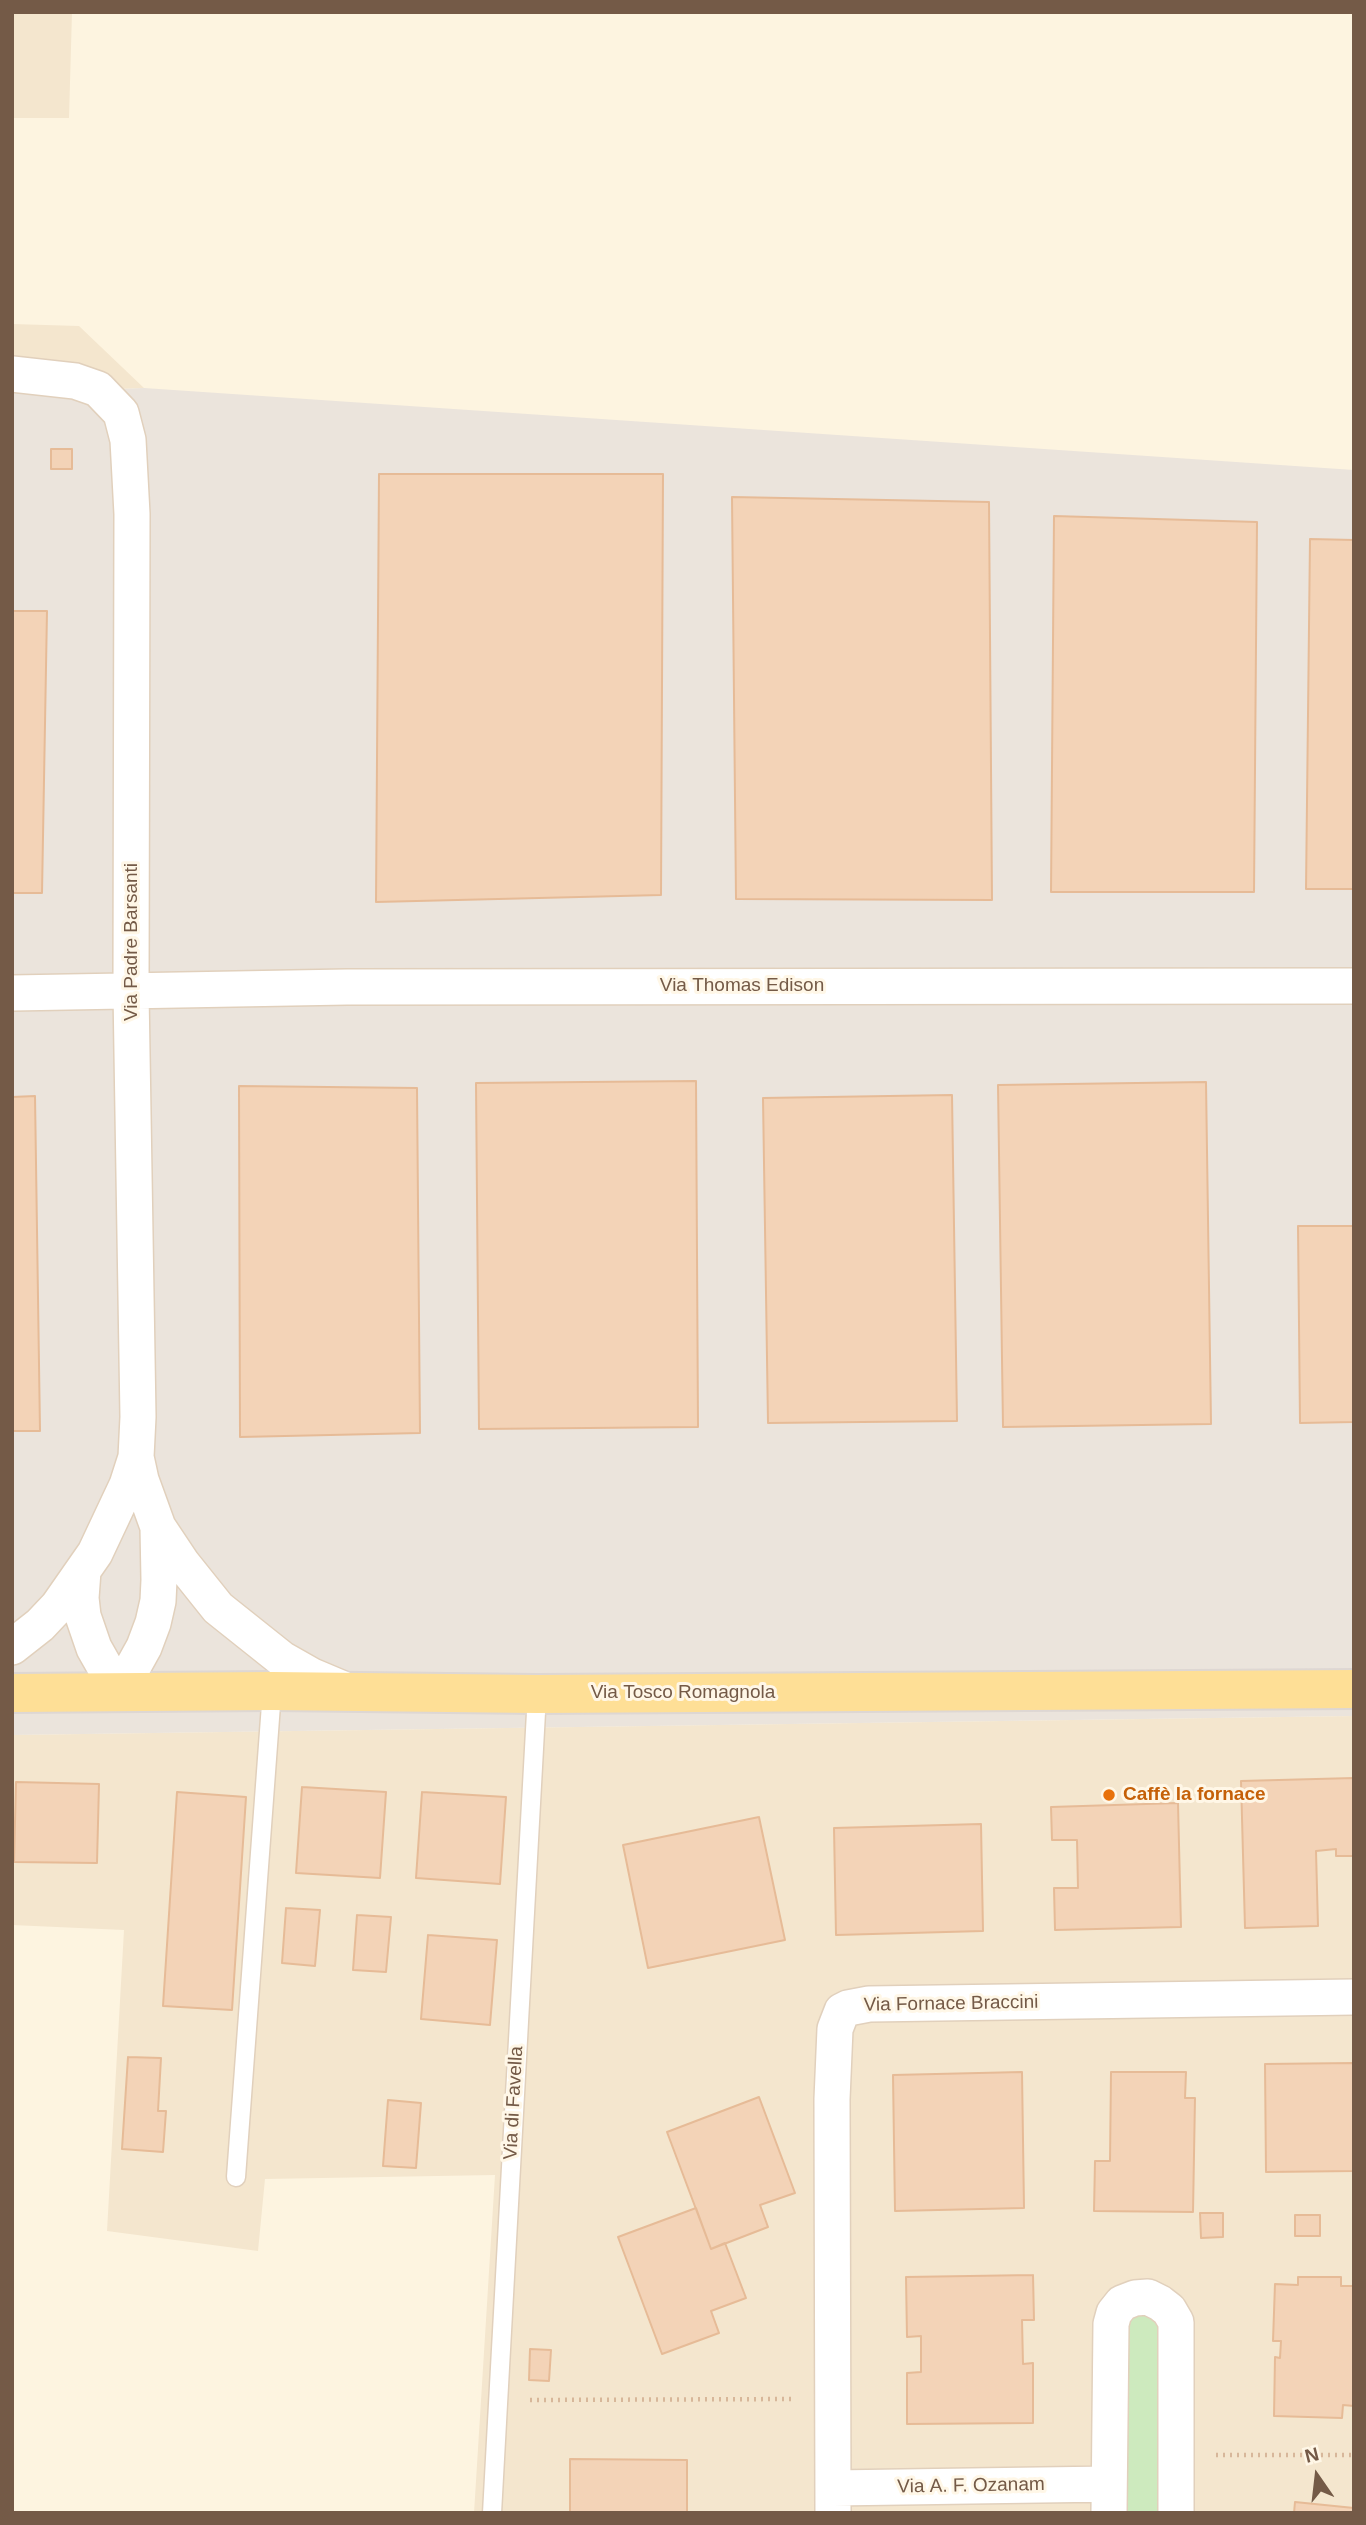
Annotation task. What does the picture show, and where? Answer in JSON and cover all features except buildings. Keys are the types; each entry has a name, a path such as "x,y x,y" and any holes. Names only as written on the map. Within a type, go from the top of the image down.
{"main road":[{"name":"Via Tosco Romagnola","path":"12,1693 272,1691 537,1694 1354,1689"}],"street":[{"name":"Via Padre Barsanti","path":"12,374 75,381 94,387 114,404 126,428 132,514 131,992 138,1417 136,1457 106,1533 58,1606 40,1625 12,1647"},
{"name":"Via Thomas Edison","path":"12,993 360,987 1354,986"},
{"name":"Via Padre Barsanti","path":"136,1457 141,1480 158,1527 181,1563 218,1608 282,1659 312,1676 352,1693"},
{"name":"Via Padre Barsanti","path":"119,1692 144,1647 153,1623 159,1580 158,1527"},
{"name":"Via Padre Barsanti","path":"83,1571 83,1615 94,1648 119,1692"},
{"name":"Via Fornace Braccini","path":"833,2500 832,2099 835,2029 842,2011 869,2004 1354,1997"},
{"path":"1109,2498 1111,2324 1122,2303 1148,2297 1169,2310 1176,2322 1176,2513"},
{"name":"Via A. F. Ozanam","path":"833,2500 1109,2498"}],"lane":[{"path":"236,2177 272,1691"},
{"name":"Via di Favella","path":"492,2513 537,1694"}],"path":[{"path":"498,2401 833,2399"},
{"path":"1176,2455 1354,2455"}],"shaded area":[{"path":"12,12 72,12 69,118 12,118"},
{"path":"12,324 79,326 144,388 12,393"},
{"path":"144,388 1354,470 1354,1716 12,1735 12,393"},
{"path":"1354,1716 1354,2513 474,2513 495,2175 265,2179 258,2251 107,2231 124,1930 12,1925 12,1735"}],"green space":[{"path":"1147,2311 1161,2327 1160,2513 1126,2513 1128,2318"}],"place":[{"name":"Caffè la fornace","path":"1109,1795"}]}
